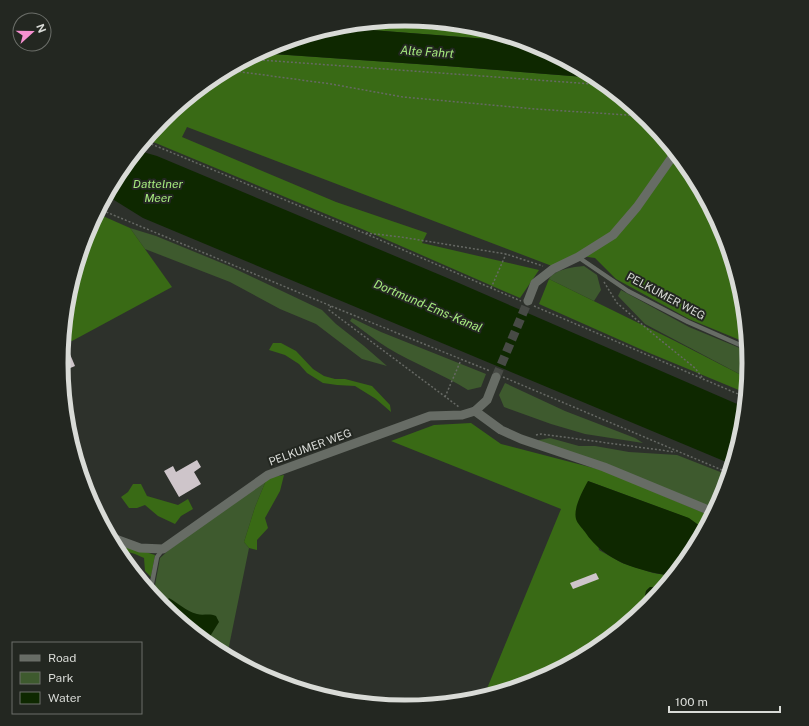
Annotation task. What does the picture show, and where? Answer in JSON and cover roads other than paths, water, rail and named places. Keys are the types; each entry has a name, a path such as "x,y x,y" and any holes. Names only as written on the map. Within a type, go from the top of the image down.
{"street":[{"path":"526,302 535,283 553,269 578,257 613,235 637,207 672,158"},
{"path":"497,375 487,400 475,411 501,430 521,439 604,467 708,510"},
{"name":"PELKUMER WEG","path":"163,549 268,475 430,416 462,415 475,411"},
{"path":"118,540 140,548 163,549"}],"lane":[{"name":"PELKUMER WEG","path":"578,257 628,291 688,322 741,345"},
{"path":"151,585 157,557 163,549"}],"water":[{"name":"Alte Fahrt","path":"360,29 502,40 554,61 582,77 272,54 317,37"},
{"name":"Dattelner Meer","path":"142,152 157,156 445,277 739,405 727,462 143,218 111,198 124,176"},
{"path":"588,481 689,518 699,526 685,550 666,575 635,568 602,551 577,522 575,515 576,510"},
{"path":"650,587 656,587 644,600 646,591"},
{"path":"169,598 193,613 199,615 216,616 219,622 209,637 166,601"}],"tunnel":[{"path":"496,377 528,301"}],"water label":[{"name":"Dortmund-Ems-Kanal","path":"428,306"}]}
